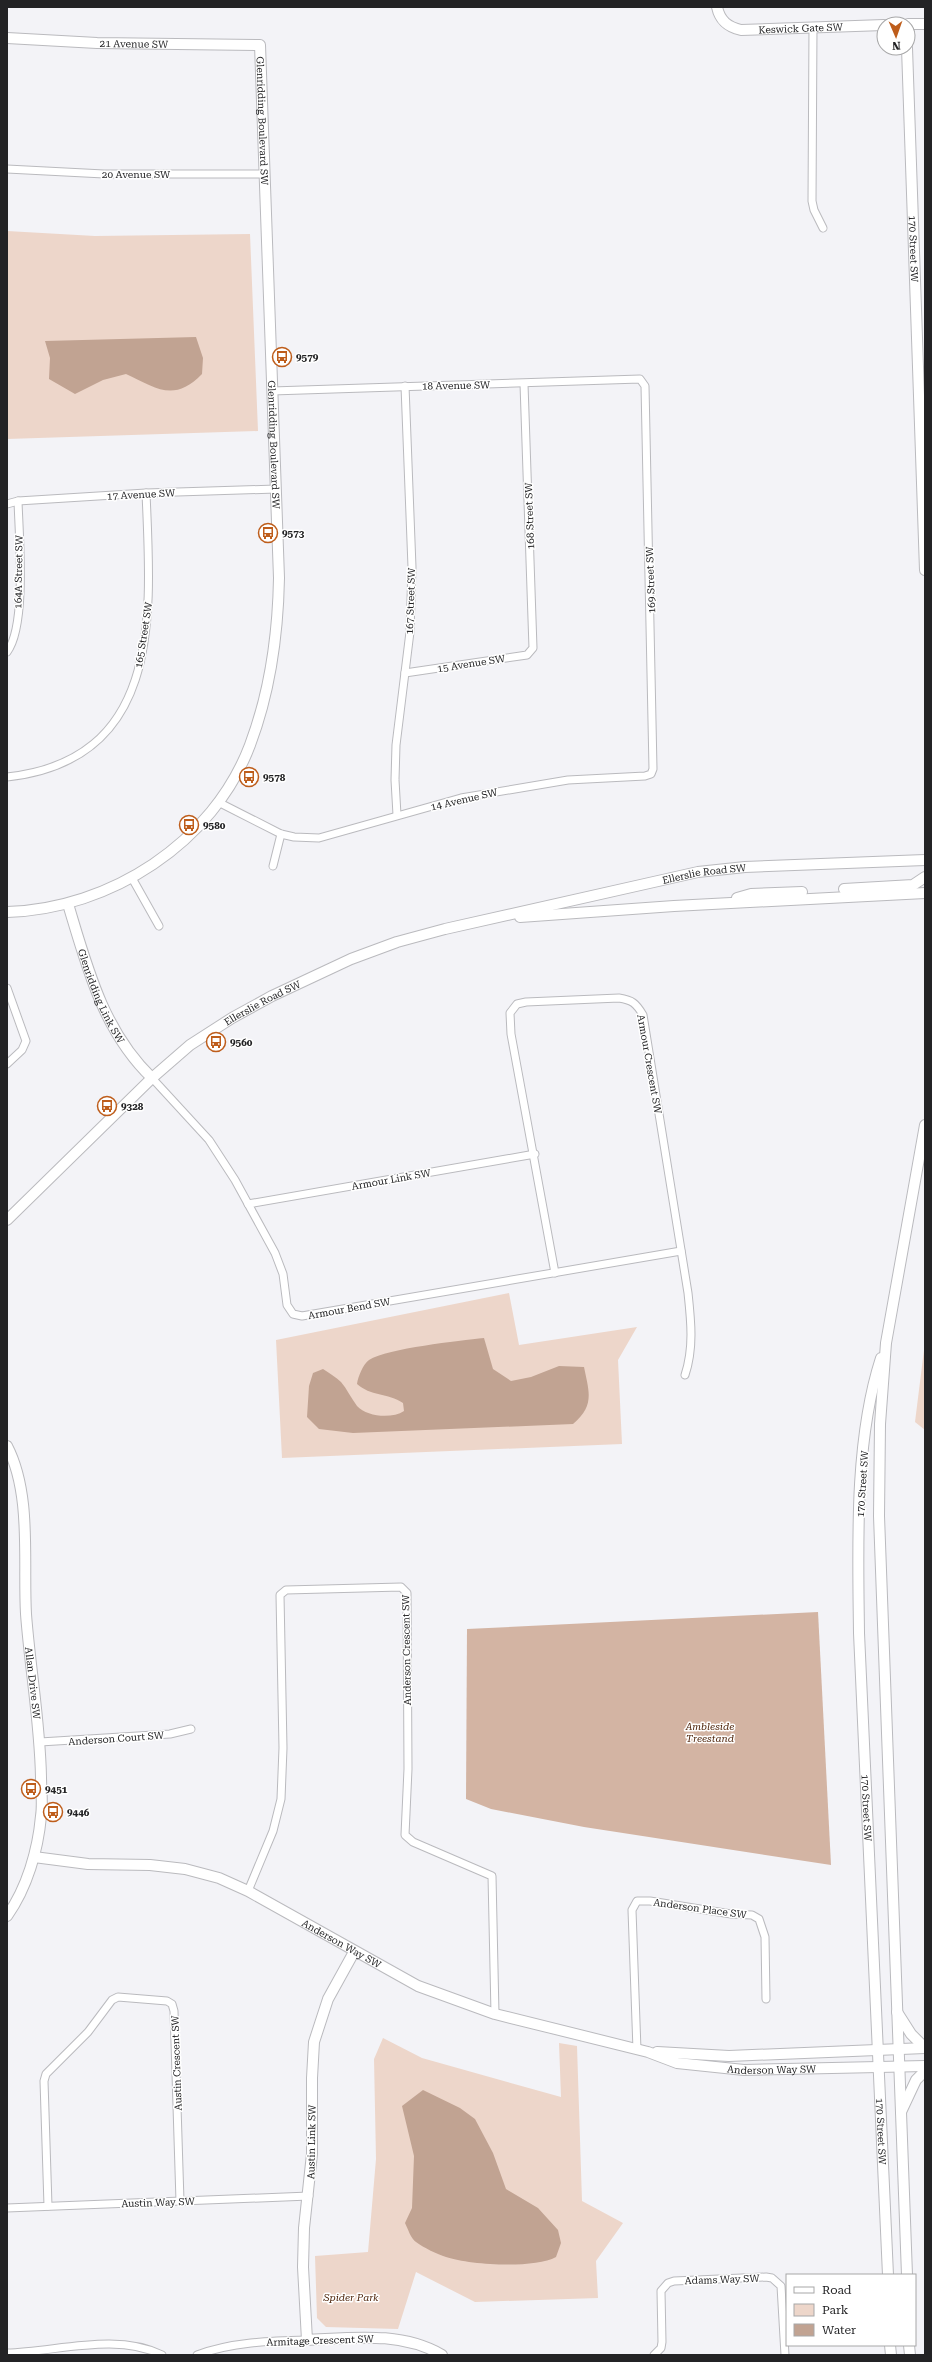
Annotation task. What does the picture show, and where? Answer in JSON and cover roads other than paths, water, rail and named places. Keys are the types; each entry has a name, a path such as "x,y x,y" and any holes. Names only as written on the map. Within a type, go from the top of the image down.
{"main road":[{"name":"Keswick Gate SW","path":"717,7 720,18 733,28 741,30 876,25"},
{"name":"21 Avenue SW","path":"7,38 97,43 260,45"},
{"name":"Glenridding Boulevard SW","path":"7,912 45,909 68,904 132,878 185,840 218,802 250,746 261,712 267,684 279,599 260,45"},
{"name":"170 Street SW","path":"907,56 925,570"},
{"name":"Ellerslie Road SW","path":"7,1220 152,1078 190,1046 232,1018 314,974 397,942 609,891 698,872 745,867 925,860"},
{"path":"722,903 751,894 913,885 925,877"},
{"name":"Ellerslie Road SW","path":"487,920 722,903 925,893"},
{"name":"Glenridding Link SW","path":"68,904 98,1000 115,1032 138,1065 152,1078"},
{"name":"170 Street SW","path":"907,2274 879,1556 880,1424 886,1343 900,1256 925,1125"},
{"name":"170 Street SW","path":"886,1343 871,1388 863,1463 858,1570 888,2274"},
{"name":"Allan Drive SW","path":"7,1446 20,1480 26,1614 40,1742 42,1815 34,1857 20,1894 7,1916"},
{"name":"Anderson Way SW","path":"34,1857 88,1864 150,1865 185,1869 220,1878 248,1891 354,1952 418,1986 495,2014 637,2050 648,2052 729,2056 925,2048"},
{"name":"Austin Link SW","path":"307,2340 303,2267 304,2228 309,2196 312,2154 312,2078 314,2042 328,1999 354,1952"},
{"path":"896,2010 911,2034 925,2048"},
{"name":"Anderson Way SW","path":"648,2052 678,2063 721,2069 925,2066"},
{"path":"900,2114 916,2080 925,2071"},
{"name":"Armitage Crescent SW","path":"307,2340 392,2339 412,2343 442,2355"}],"street":[{"path":"813,28 812,201 814,210 823,228"},
{"name":"20 Avenue SW","path":"7,170 104,174 265,174"},
{"name":"18 Avenue SW","path":"272,391 405,386 524,384 640,379 645,386"},
{"name":"168 Street SW","path":"524,384 533,648"},
{"name":"167 Street SW","path":"397,815 395,780 396,745 410,632 412,567 405,386"},
{"name":"169 Street SW","path":"645,386 654,717 653,769 651,774"},
{"name":"17 Avenue SW","path":"7,504 18,501 146,493 276,489"},
{"name":"165 Street SW","path":"7,777 49,770 75,758 96,741 121,714 134,683 149,611 146,493"},
{"name":"164A Street SW","path":"7,652 13,642 20,581 18,501"},
{"name":"15 Avenue SW","path":"405,673 527,655 533,648"},
{"name":"14 Avenue SW","path":"218,802 281,834 294,837 319,838 461,798 523,786 568,780 645,776 651,774"},
{"path":"273,866 281,834"},
{"path":"132,878 160,926"},
{"path":"7,988 26,1041 22,1050 7,1064"},
{"name":"Armour Crescent SW","path":"555,1273 535,1154 511,1034 510,1013 516,1004 526,1002 619,998 629,999 637,1004 643,1015 688,1293 692,1337 691,1357 686,1375"},
{"name":"Armour Bend SW","path":"152,1078 209,1140 248,1204 276,1253 283,1274 287,1305 293,1314 302,1316 681,1252"},
{"name":"Armour Link SW","path":"248,1204 535,1154"},
{"name":"Anderson Crescent SW","path":"248,1891 273,1831 281,1799 283,1748 280,1595 286,1590 401,1587 407,1593 408,1770 405,1835 413,1842 492,1876 495,2014"},
{"name":"Anderson Court SW","path":"40,1742 170,1734 192,1729"},
{"name":"Anderson Place SW","path":"637,2050 632,1917 634,1905 637,1901 650,1901 759,1918 765,1937 766,1999"},
{"name":"Austin Crescent SW","path":"48,2206 44,2081 46,2074 88,2032 112,2000 118,1997 167,2001 172,2004 174,2011 180,2201"},
{"name":"Austin Way SW","path":"7,2208 309,2196"},
{"name":"Adams Way SW","path":"654,2355 661,2348 661,2291 668,2283 674,2281 766,2277 772,2278 781,2286 785,2355"},
{"name":"Armitage Crescent SW","path":"197,2355 218,2347 253,2342 307,2340"},
{"path":"7,2353 86,2345 116,2345 154,2351 162,2355"}],"water":[{"path":"196,337 203,358 202,374 192,383 183,388 165,390 156,388 126,374 103,380 75,394 49,379 50,358 45,341"},
{"path":"484,1338 493,1369 511,1381 531,1377 559,1366 584,1367 589,1391 589,1398 585,1411 573,1424 353,1433 319,1429 307,1417 309,1386 313,1373 323,1369 337,1378 357,1406 367,1413 380,1416 399,1414 404,1411 403,1403 368,1391 357,1384 361,1371 369,1360 391,1352 442,1343"},
{"path":"423,2090 460,2108 475,2119 493,2153 506,2189 538,2208 558,2230 561,2243 556,2257 546,2261 518,2264 486,2264 470,2262 446,2257 423,2246 413,2239 405,2223 412,2208 414,2156 402,2106"}],"place":[{"name":"9579","path":"282,357"},
{"name":"9573","path":"268,533"},
{"name":"9578","path":"249,777"},
{"name":"9580","path":"189,825"},
{"name":"9560","path":"216,1042"},
{"name":"9328","path":"107,1106"},
{"name":"9451","path":"31,1789"},
{"name":"9446","path":"53,1812"}],"park label":[{"name":"Ambleside Treestand","path":"710,1732"},
{"name":"Spider Park","path":"351,2297"}]}
